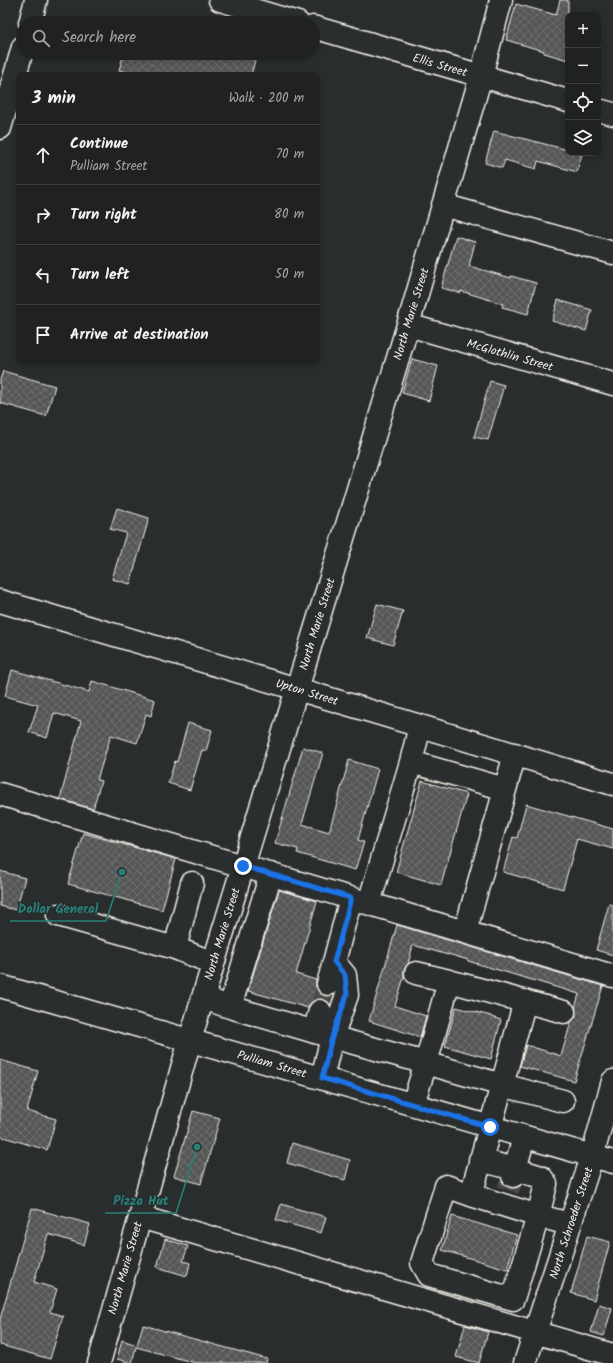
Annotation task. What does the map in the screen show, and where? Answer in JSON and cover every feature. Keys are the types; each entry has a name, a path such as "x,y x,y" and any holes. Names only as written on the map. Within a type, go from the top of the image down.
{"street":[{"path":"32,16 36,0"},
{"path":"220,0 274,16"},
{"name":"North Marie Street","path":"99,1363 190,1040 408,326 481,76 501,0"},
{"name":"Ellis Street","path":"320,29 565,100"},
{"path":"0,128 19,60"},
{"path":"601,111 613,114"},
{"path":"443,205 613,253"},
{"name":"McGlothlin Street","path":"408,326 613,384"},
{"name":"Upton Street","path":"0,601 613,784"},
{"path":"328,984 334,962 360,901 411,762 420,726"},
{"path":"465,932 515,754"},
{"path":"411,762 505,789"},
{"path":"0,794 613,976"},
{"path":"230,1007 270,874"},
{"path":"174,948 192,883"},
{"path":"58,915 174,948 213,963"},
{"path":"323,1035 347,995 345,975 334,962"},
{"path":"416,973 564,1012"},
{"path":"413,1104 449,981"},
{"name":"Pulliam Street","path":"0,986 613,1162"},
{"path":"203,998 323,1035 563,1101"},
{"path":"471,1195 524,1001"},
{"path":"320,1011 323,1035 322,1078"},
{"name":"North Schroeder Street","path":"525,1363 592,1157 613,1081"},
{"path":"510,1185 524,1137"},
{"path":"480,1160 510,1185 538,1216 570,1224"},
{"path":"513,1299 546,1184 541,1178 471,1195 446,1186 422,1263 429,1275 513,1299 542,1309"},
{"path":"140,1217 613,1355"}],"building":[{"path":"560,0 568,0 568,12 565,12 565,59 544,53 544,51 506,40 516,4 556,15"},
{"path":"122,60 255,60 252,72 126,72 119,70"},
{"path":"494,131 565,149 565,156 581,156 577,172 538,161 536,169 505,160 502,168 485,163"},
{"path":"456,236 475,242 469,266 511,278 511,276 536,283 528,314 502,307 503,304 461,291 461,293 441,288"},
{"path":"558,300 592,310 586,331 552,321"},
{"path":"412,359 438,366 429,401 402,393"},
{"path":"3,371 55,386 46,416 0,403 0,380"},
{"path":"490,381 504,385 488,440 474,437"},
{"path":"117,508 149,518 130,584 112,579 126,533 110,529"},
{"path":"377,604 403,611 393,645 367,638"},
{"path":"12,670 89,692 92,681 155,700 151,716 146,714 137,743 111,735 97,780 101,781 93,809 60,799 81,721 54,713 47,738 29,732 38,705 5,696"},
{"path":"188,723 212,730 206,751 202,750 190,790 168,783 175,761 177,762"},
{"path":"303,747 323,753 302,824 329,832 349,760 378,769 358,840 364,842 355,870 297,853 298,849 275,843"},
{"path":"422,781 467,794 441,885 396,872"},
{"path":"526,804 613,829 613,849 577,839 563,889 503,872 513,837 517,838"},
{"path":"83,833 176,859 162,910 68,884"},
{"path":"0,871 25,878 16,910 0,906"},
{"path":"279,890 317,901 296,974 316,980 316,988 324,996 334,995 330,1005 324,999 317,999 312,1002 308,1008 248,991"},
{"path":"609,904 613,905 613,955 596,950"},
{"path":"397,925 603,986 574,1081 520,1066 526,1045 561,1056 571,1022 576,1016 575,1008 579,994 448,954 413,945 408,964 404,970 404,977 395,1006 426,1016 420,1037 369,1021"},
{"path":"456,1007 501,1020 491,1059 445,1046"},
{"path":"0,1060 38,1071 27,1111 56,1119 47,1150 0,1136"},
{"path":"193,1111 220,1118 201,1184 174,1176"},
{"path":"292,1143 350,1160 345,1180 287,1163"},
{"path":"281,1204 326,1217 321,1233 276,1220"},
{"path":"32,1208 90,1224 84,1245 48,1234 34,1282 57,1289 50,1312 63,1316 50,1359 0,1345 0,1319"},
{"path":"452,1216 517,1235 507,1269 442,1250"},
{"path":"587,1236 610,1242 594,1300 571,1293"},
{"path":"165,1239 188,1246 183,1261 190,1263 187,1276 157,1267"},
{"path":"599,1304 612,1308 604,1336 591,1332"},
{"path":"143,1325 267,1359 266,1363 196,1363 136,1347 132,1363 117,1359 122,1340 137,1345"},
{"path":"465,1325 488,1332 479,1363 456,1357"}],"tunnel":[{"path":"320,1011 328,984"},
{"path":"508,1190 513,1176"}],"place":[{"name":"Dollar General","path":"122,872"},
{"name":"Pizza Hut","path":"197,1147"}],"route":[{"path":"243,866 351,898 334,962 345,975 347,995 332,1037 322,1078 490,1127"}]}
